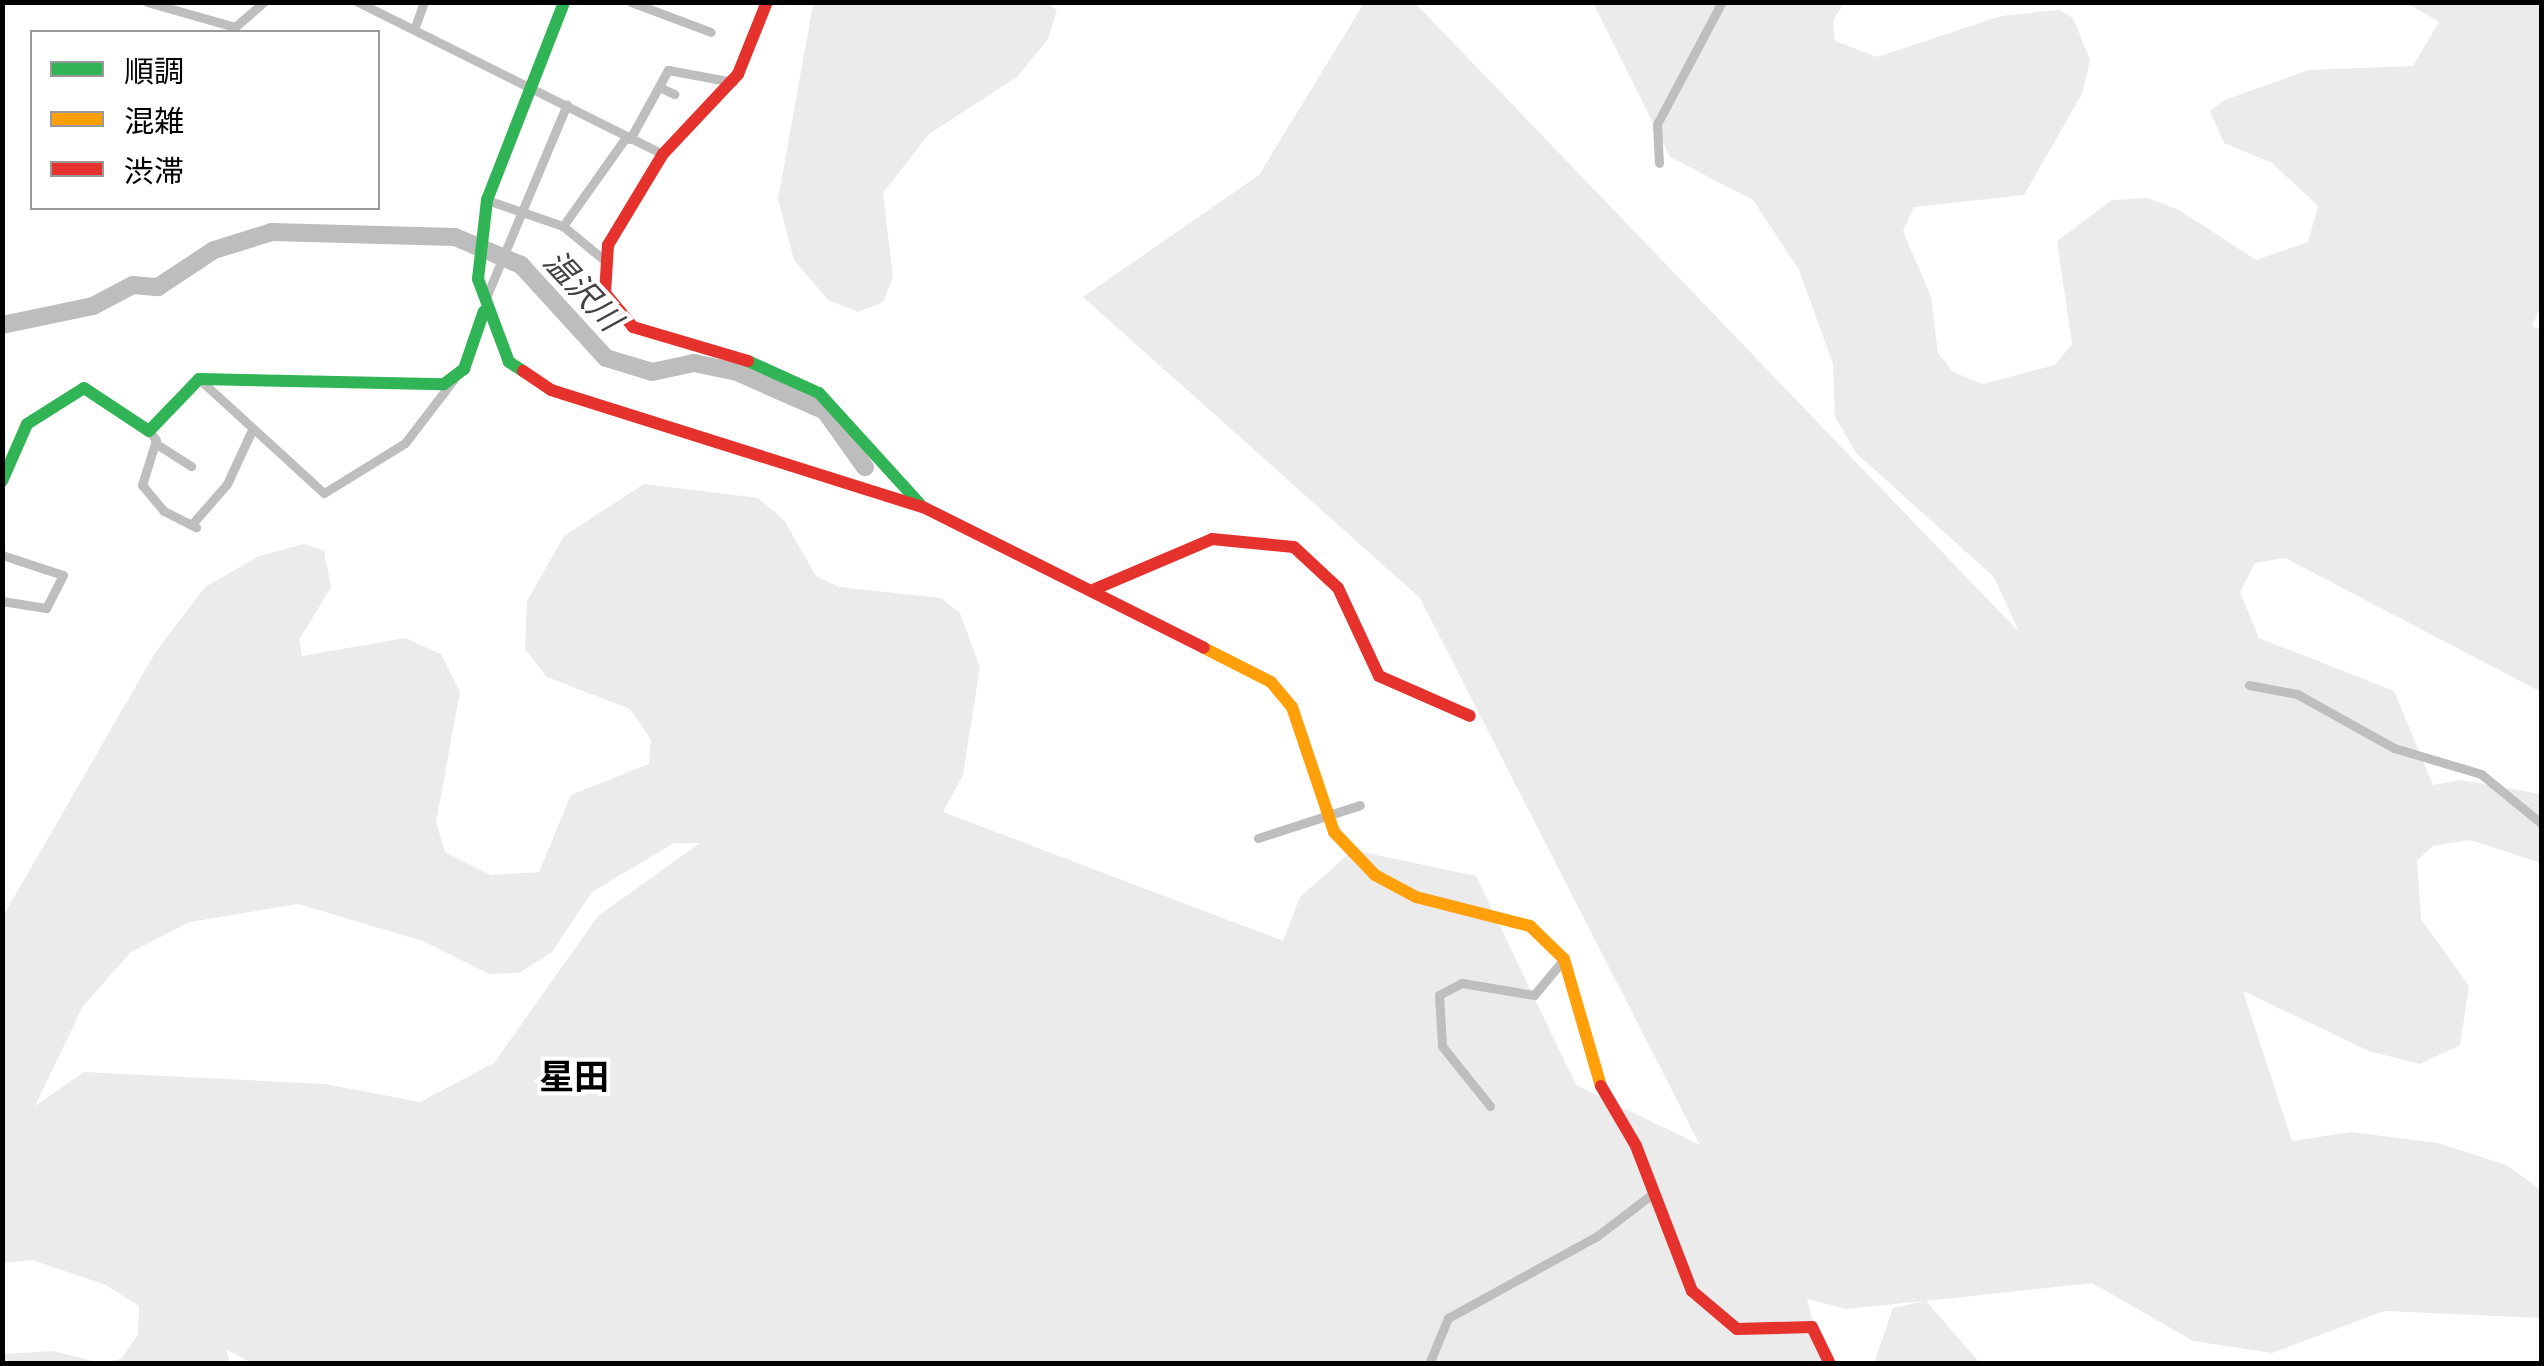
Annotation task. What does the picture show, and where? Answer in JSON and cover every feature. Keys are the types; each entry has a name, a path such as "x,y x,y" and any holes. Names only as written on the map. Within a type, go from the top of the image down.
{"street":[{"path":"147,2 235,28 264,2"},
{"path":"358,2 416,24 663,154"},
{"path":"416,24 424,2"},
{"path":"564,2 487,200 480,253 483,310 501,352 536,384 923,507 1095,589 1271,682 1292,707 1334,832 1375,875 1416,897 1530,926 1564,959 1599,1082 1651,1195 1674,1262 1715,1317 1737,1329 1812,1326 1830,1364"},
{"path":"631,2 711,32"},
{"path":"604,260 663,154 733,82 767,2"},
{"path":"1659,163 1657,124 1722,2"},
{"path":"563,226 674,68 733,82"},
{"path":"659,87 674,94"},
{"path":"198,379 251,432 324,493 405,443 454,379 483,310 504,244 566,104"},
{"path":"487,200 563,226 604,260 618,316 819,393 923,507"},
{"path":"198,379 454,379"},
{"path":"198,379 152,437 142,485 194,525 227,484 251,432"},
{"path":"2,482 27,424 84,388 191,466"},
{"path":"1095,589 1212,539 1294,547 1338,588 1379,676 1470,716"},
{"path":"2,555 62,575 46,608 2,601"},
{"path":"2249,685 2297,694 2405,752 2481,774 2542,824"},
{"path":"1258,838 1360,805"},
{"path":"1490,1106 1442,1046 1439,995 1462,983 1534,994 1564,959"},
{"path":"1429,1364 1448,1318 1597,1236 1651,1195"}],"shaded area":[{"path":"1048,3 1057,10 1048,39 1017,77 929,134 883,193 893,277 883,302 858,312 828,300 794,260 778,199 813,5"},
{"path":"1364,3 1415,3 2019,632 1994,577 1856,453 1835,417 1833,364 1799,270 1753,200 1670,157 1593,3 1844,3 1833,21 1835,41 1877,57 2001,16 2059,10 2073,18 2090,60 2082,94 2024,195 1914,207 1903,231 1931,297 1938,353 1953,372 1983,384 2055,365 2072,344 2057,241 2112,200 2147,198 2179,210 2256,260 2308,242 2318,206 2272,163 2224,143 2210,111 2225,100 2308,70 2413,66 2439,22 2407,3 2541,3 2542,304 2532,326 2542,330 2541,692 2285,558 2255,563 2240,592 2259,638 2394,691 2433,785 2461,780 2541,794 2541,863 2470,840 2433,846 2417,860 2421,919 2469,986 2460,1045 2420,1064 2369,1051 2243,991 2292,1141 2351,1132 2438,1143 2506,1165 2541,1190 2541,1318 2384,1311 2272,1353 2193,1341 2092,1283 1926,1301 1981,1364 1874,1363 1893,1308 1924,1301 1846,1309 1807,1299 1823,1363 253,1364 226,1349 230,1363 101,1363 121,1359 138,1335 139,1306 106,1285 32,1260 3,1263 2,918 155,653 205,587 259,556 304,544 324,551 331,587 299,640 302,656 405,638 441,654 460,692 436,822 445,852 491,875 539,872 571,795 649,764 651,740 630,709 547,677 525,649 527,601 564,536 644,484 758,498 784,520 816,576 839,587 941,598 960,613 980,667 963,775 943,812 1283,941 1300,897 1353,850 1476,876 1576,1085 1700,1145 1420,598 1083,297 1259,175","holes":["674,843 700,843 598,916 494,1063 420,1102 325,1084 84,1072 35,1106 83,1006 131,952 190,922 298,904 423,941 489,974 519,973 552,952 592,892"]},
{"path":"53,1351 101,1363 3,1363 3,1354"}],"waterway":[{"name":"温沢川","path":"2,325 93,306 133,285 158,287 214,250 272,232 455,237 521,265 606,358 652,372 694,363 737,372 825,411 865,467"}],"traffic: fast":[{"path":"523,371 509,362 478,279 487,200 564,2"},
{"path":"2,481 27,424 84,388 149,431 199,379 444,384 464,369 484,311"},
{"path":"748,361 819,393 919,503"}],"traffic: slow":[{"path":"1204,648 1271,682 1292,707 1334,832 1375,875 1416,897 1530,926 1564,959 1601,1086"}],"traffic: jam":[{"path":"748,361 633,327 605,293 608,245 663,154 738,74 767,2"},
{"path":"523,371 551,390 923,507 1204,648"},
{"path":"1095,589 1212,539 1294,547 1338,588 1379,676 1470,716"},
{"path":"1601,1086 1636,1146 1692,1291 1737,1329 1812,1327 1830,1364"}],"district":[{"name":"星田","path":"574,1076"}]}
